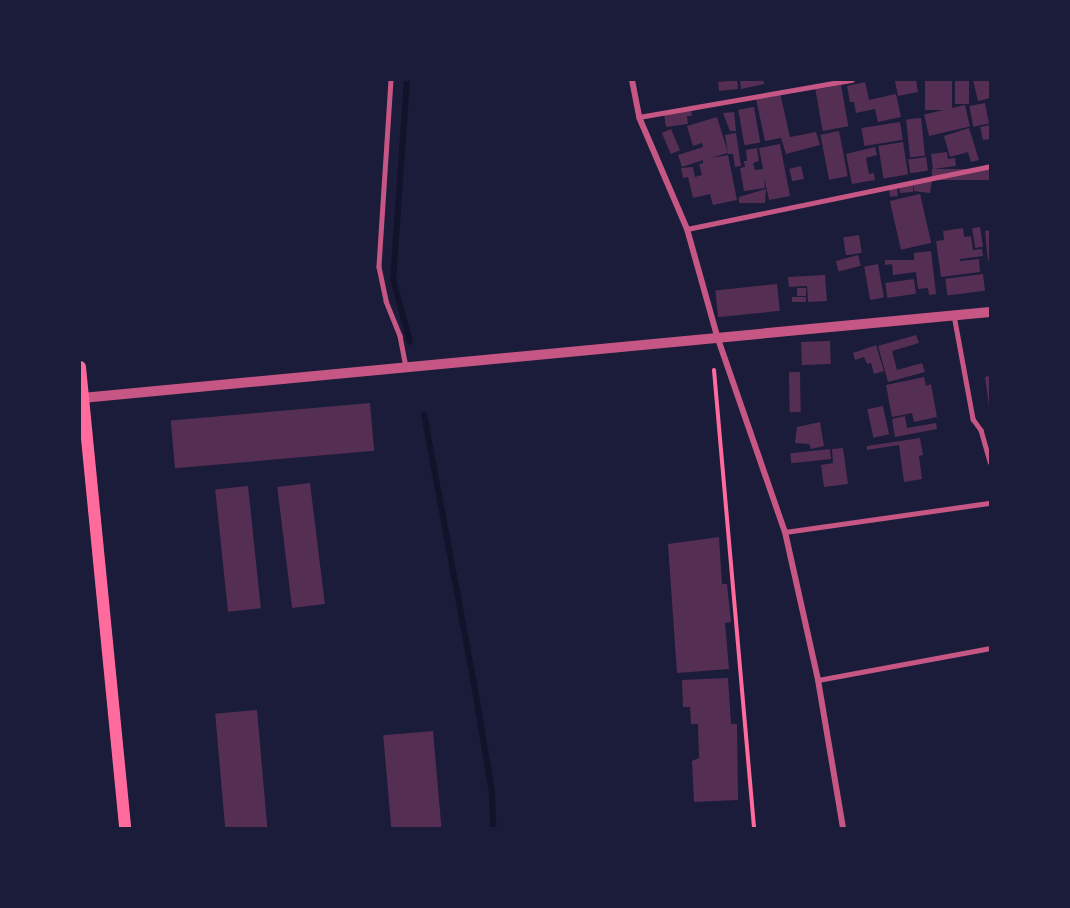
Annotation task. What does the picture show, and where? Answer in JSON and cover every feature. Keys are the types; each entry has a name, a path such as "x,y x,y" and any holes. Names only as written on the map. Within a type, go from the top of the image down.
{"main road":[{"path":"80,367 126,828"}],"street":[{"path":"632,80 639,117 687,229 717,336 785,532 818,680 843,828"},
{"path":"82,398 717,336 990,312"}],"lane":[{"path":"390,80 379,267 386,301 400,336 406,366"},
{"path":"639,117 852,80"},
{"path":"687,229 990,166"},
{"path":"954,315 973,419 981,430 990,462"},
{"path":"981,430 990,429"},
{"path":"785,532 990,502"},
{"path":"818,680 990,648"}],"path":[{"path":"717,336 713,382 754,828"}],"building":[{"path":"737,80 738,89 719,91 718,82"},
{"path":"740,80 763,80 764,84 741,89"},
{"path":"916,80 918,92 898,96 895,81"},
{"path":"925,80 952,80 952,110 925,110"},
{"path":"955,80 969,80 969,104 955,104"},
{"path":"973,80 990,80 990,98 978,101"},
{"path":"865,82 869,100 896,94 901,117 878,122 875,109 856,113 854,102 850,102 847,86"},
{"path":"841,85 848,126 823,131 815,90"},
{"path":"780,93 790,137 816,132 820,145 786,154 781,138 765,141 756,99"},
{"path":"985,103 989,124 973,127 969,106"},
{"path":"965,105 970,126 929,136 924,114"},
{"path":"754,107 760,142 744,145 738,110"},
{"path":"691,110 692,116 687,116 688,124 666,127 664,114"},
{"path":"734,112 736,131 730,131 723,113"},
{"path":"717,117 728,153 710,158 728,155 737,200 713,205 710,194 693,198 688,177 683,178 681,168 693,167 695,177 702,175 699,164 703,163 703,160 682,167 678,155 703,147 702,143 693,146 687,126"},
{"path":"921,118 925,156 910,157 906,120"},
{"path":"900,122 903,140 864,146 861,128"},
{"path":"990,125 990,139 983,140 980,127"},
{"path":"969,128 979,160 971,162 968,152 950,157 944,136"},
{"path":"671,129 680,150 671,154 662,133"},
{"path":"839,131 848,176 829,180 820,135"},
{"path":"736,133 741,166 735,167 733,154 728,154 725,135"},
{"path":"903,142 908,175 883,179 878,146"},
{"path":"780,144 790,196 769,200 764,177 765,188 744,191 740,168 745,167 744,161 747,161 746,150 757,148 759,161 753,163 755,170 763,169 759,148"},
{"path":"875,147 877,155 866,158 869,174 874,173 875,180 852,184 846,154"},
{"path":"947,152 948,159 955,158 956,166 933,169 931,154"},
{"path":"926,157 928,171 910,173 908,160"},
{"path":"801,166 804,179 792,181 789,169"},
{"path":"932,169 990,169 990,180 932,180"},
{"path":"932,181 930,193 914,191 913,183"},
{"path":"899,185 913,185 913,192 900,193"},
{"path":"897,187 898,196 890,197 889,188"},
{"path":"766,189 765,203 739,203 739,197"},
{"path":"920,194 931,243 901,250 890,201"},
{"path":"980,227 983,247 975,248 972,228"},
{"path":"963,228 964,237 971,236 973,250 982,249 983,256 960,259 960,261 979,259 980,272 941,277 936,241 944,240 943,231"},
{"path":"990,230 990,260 988,261 985,231"},
{"path":"859,235 862,253 846,255 843,238"},
{"path":"931,251 936,294 929,295 928,288 918,289 916,272 893,275 892,264 885,265 885,260 914,260 914,253"},
{"path":"858,255 861,266 839,272 836,261"},
{"path":"878,264 884,297 870,300 864,266"},
{"path":"983,274 985,291 947,296 945,279"},
{"path":"825,275 827,301 808,302 807,286 789,287 788,277"},
{"path":"914,279 916,294 887,298 885,283"},
{"path":"777,284 780,311 718,317 715,290"},
{"path":"797,288 806,288 806,296 797,296"},
{"path":"792,297 806,297 806,302 792,302"},
{"path":"916,335 919,343 892,351 897,370 922,363 925,372 888,382 878,346"},
{"path":"830,341 831,364 802,365 801,342"},
{"path":"876,345 884,371 874,374 871,363 867,364 864,357 855,360 853,353"},
{"path":"789,372 800,372 801,412 790,412"},
{"path":"990,376 990,406 989,406 985,377"},
{"path":"924,377 926,386 931,384 937,417 914,422 912,413 892,417 886,385"},
{"path":"370,403 374,451 175,468 171,420"},
{"path":"883,406 889,434 873,438 867,409"},
{"path":"905,416 907,428 936,423 937,429 895,437 892,419"},
{"path":"820,422 824,446 811,449 809,444 795,443 797,427"},
{"path":"920,438 923,455 919,456 922,479 904,482 899,445 867,450 867,446"},
{"path":"843,448 848,484 824,487 821,465 833,463 832,449"},
{"path":"830,449 831,459 791,463 790,453"},
{"path":"310,483 325,604 292,608 277,487"},
{"path":"248,486 261,608 228,612 215,489"},
{"path":"719,537 722,584 727,584 731,622 725,623 729,669 677,673 668,544"},
{"path":"728,678 731,724 737,724 738,800 694,802 692,761 699,758 698,724 691,724 690,707 683,707 682,680"},
{"path":"257,710 267,828 225,828 215,714"},
{"path":"433,731 441,828 391,828 383,735"}],"waterway":[{"path":"407,80 393,279 410,342"},
{"path":"424,414 474,684 492,793 493,828"}]}
